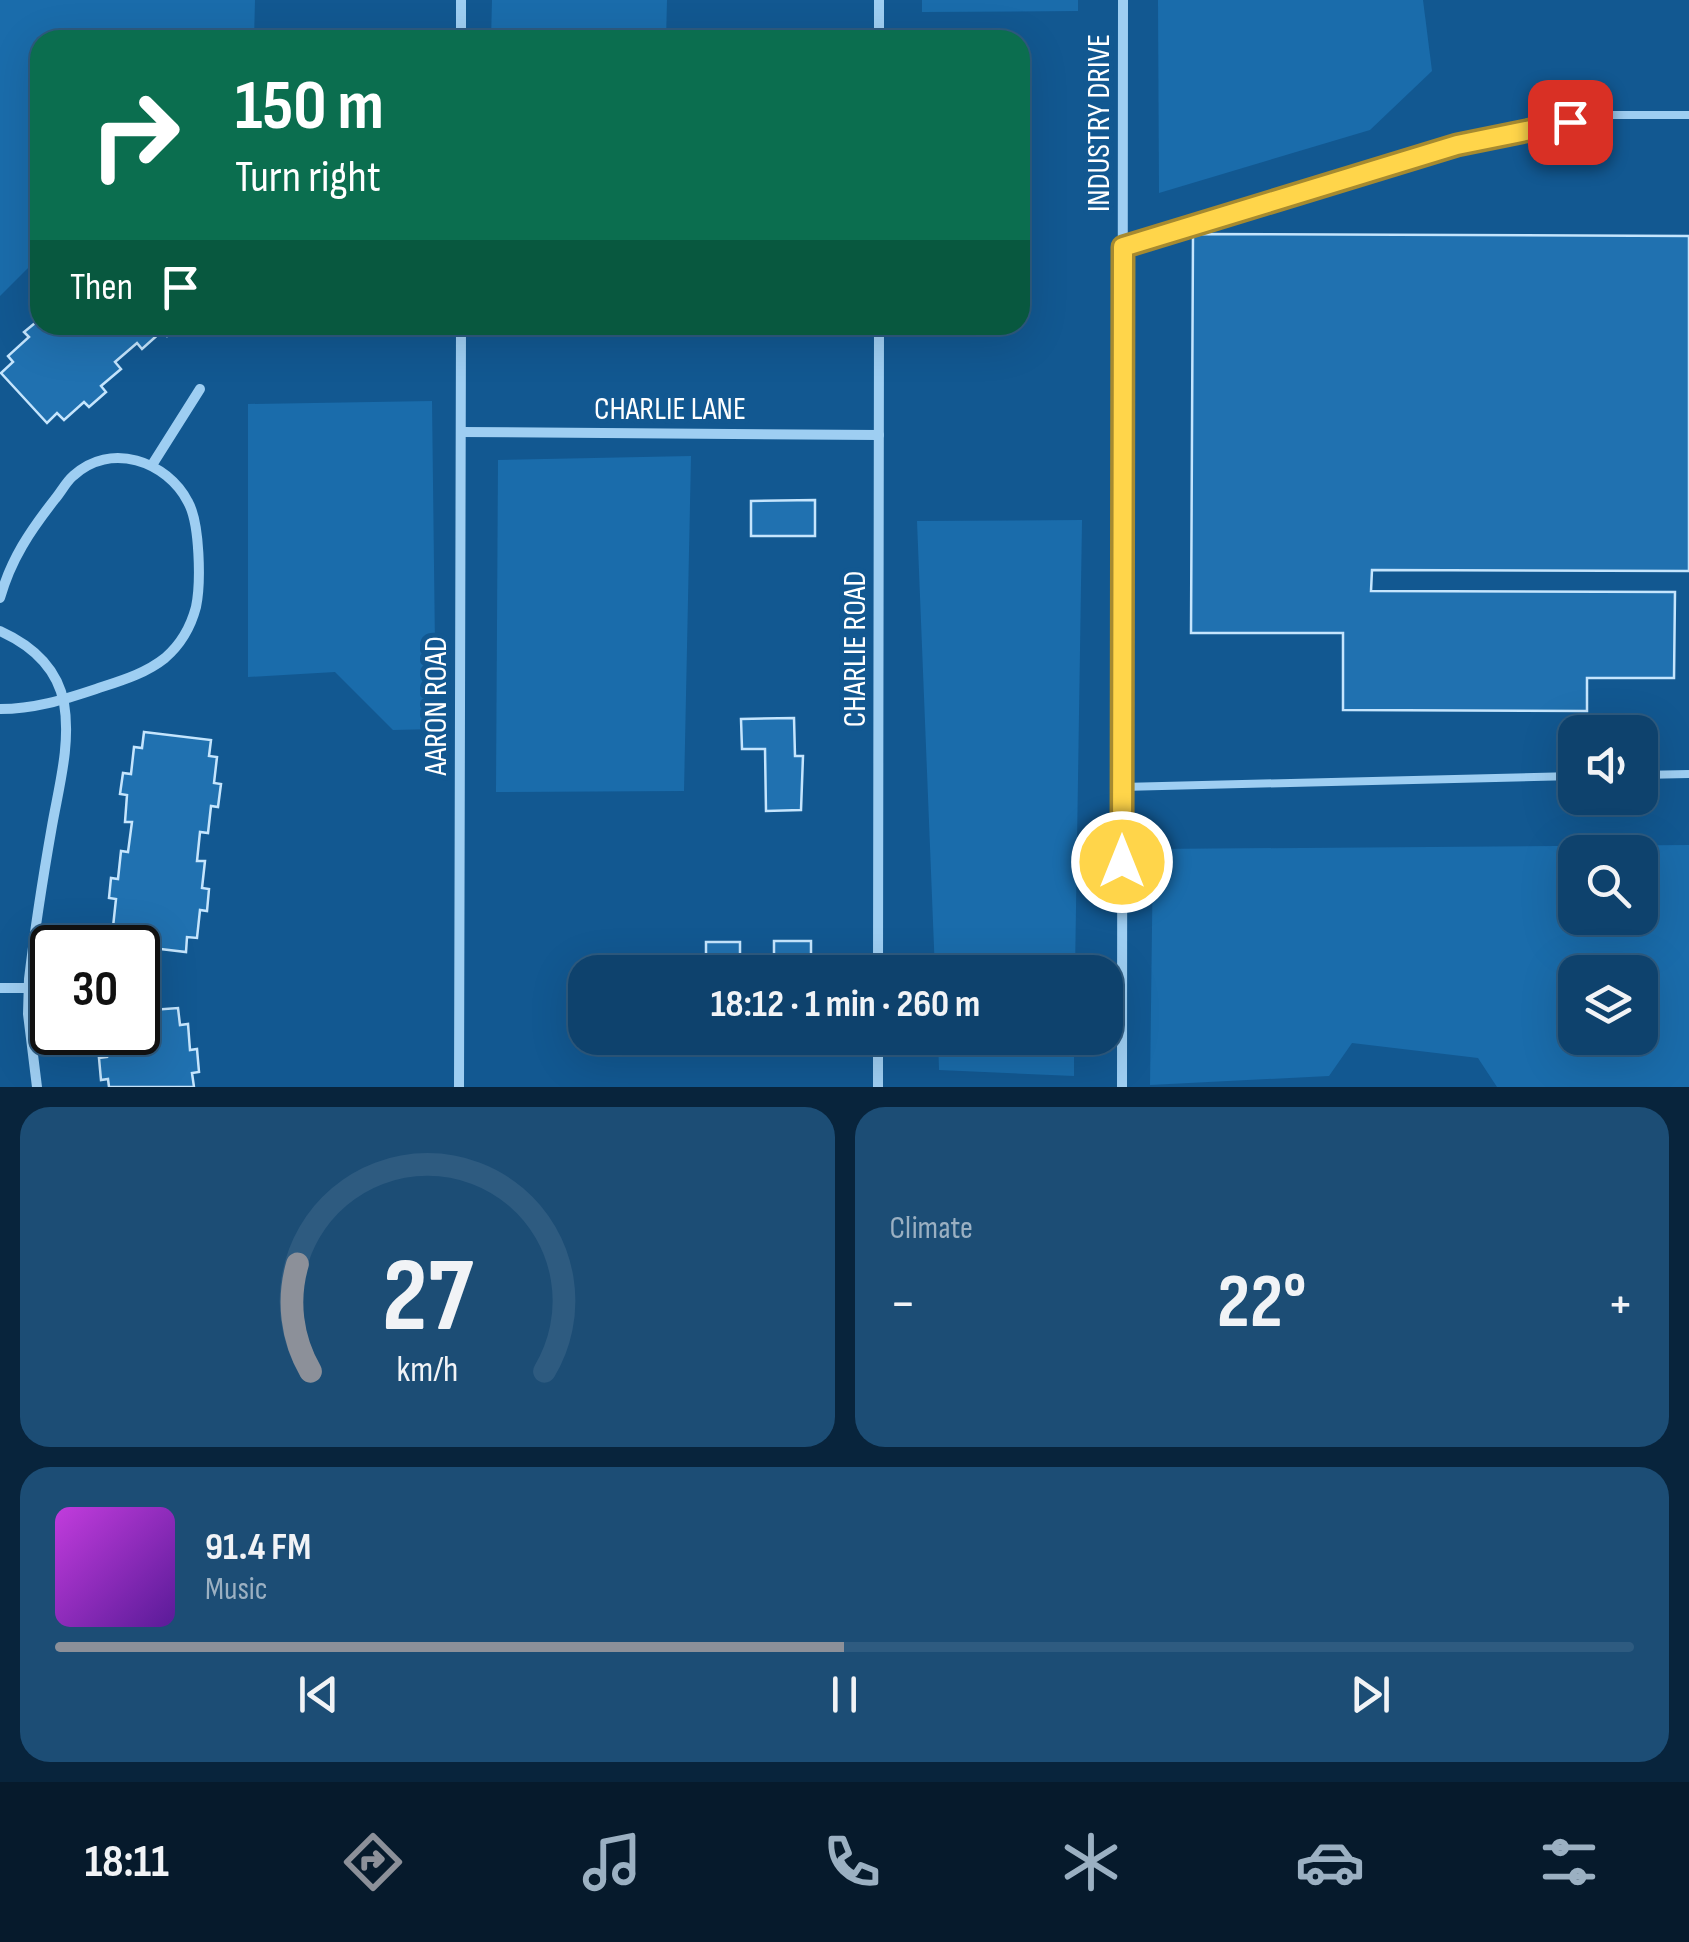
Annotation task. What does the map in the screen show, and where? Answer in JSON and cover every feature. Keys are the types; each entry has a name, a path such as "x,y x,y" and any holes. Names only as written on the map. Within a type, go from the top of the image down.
{"street":[{"path":"460,0 460,30"},
{"path":"878,0 878,30"},
{"name":"INDUSTRY DRIVE","path":"1122,1087 1123,0"},
{"name":"AARON ROAD","path":"460,335 460,1087"},
{"name":"CHARLIE ROAD","path":"878,955 879,335"},
{"path":"152,465 200,389"},
{"name":"CHARLIE LANE","path":"461,432 879,435"},
{"path":"0,598 20,544 73,476 89,464 131,458 152,465 177,484 190,504 197,528 196,604 186,634 166,658 138,675 63,700 28,709 0,708"},
{"path":"0,630 40,655 63,700 66,741 28,988 37,1087"},
{"path":"0,988 28,988"},
{"path":"878,1055 878,1087"}],"lane":[{"path":"1123,247 1457,145 1607,115 1689,115"},
{"path":"1658,775 1689,774"},
{"path":"1122,786 1558,776"}],"shaded area":[{"path":"0,0 255,0 254,30 30,30 30,266 0,296"},
{"path":"492,0 667,0 666,30 491,30"},
{"path":"922,0 1078,0 1078,11 922,12"},
{"path":"1158,0 1423,0 1432,71 1370,130 1159,193"},
{"path":"432,401 436,729 393,730 335,672 248,677 248,404"},
{"path":"691,456 684,791 496,792 498,460"},
{"path":"1082,520 1075,955 934,955 917,521"},
{"path":"1658,845 1689,845 1689,1087 1497,1087 1478,1058 1352,1043 1329,1076 1150,1085 1153,849 1558,846 1558,935 1658,935"},
{"path":"939,1055 1074,1055 1074,1076 939,1070"}],"building":[{"path":"1193,234 1689,236 1689,571 1372,570 1371,591 1675,592 1674,678 1587,678 1587,711 1343,710 1343,633 1191,633"},
{"path":"30,327 30,335 158,335 142,349 137,343 115,362 121,369 101,386 106,392 89,407 84,402 64,420 57,413 47,423 1,373 13,362 8,356 29,337 24,332"},
{"path":"815,500 815,536 751,536 751,501"},
{"path":"794,718 795,756 803,756 801,810 766,811 765,749 742,749 741,719"},
{"path":"144,732 211,740 209,756 217,757 214,783 221,784 218,807 211,806 208,833 200,832 197,861 205,861 202,888 209,889 207,911 200,910 197,938 187,937 186,952 160,949 160,925 113,925 116,899 109,898 111,878 118,879 121,851 128,852 132,822 125,822 127,795 120,794 123,773 131,774 134,747 142,748"},
{"path":"774,941 811,941 811,955 774,955"},
{"path":"706,942 740,942 740,955 706,955"},
{"path":"178,1008 180,1025 188,1024 190,1050 197,1049 199,1072 192,1073 194,1087 109,1087 108,1079 101,1080 99,1058 160,1055 160,1009"}],"route":[{"path":"1122,862 1123,247 1457,145 1570,122"}]}
